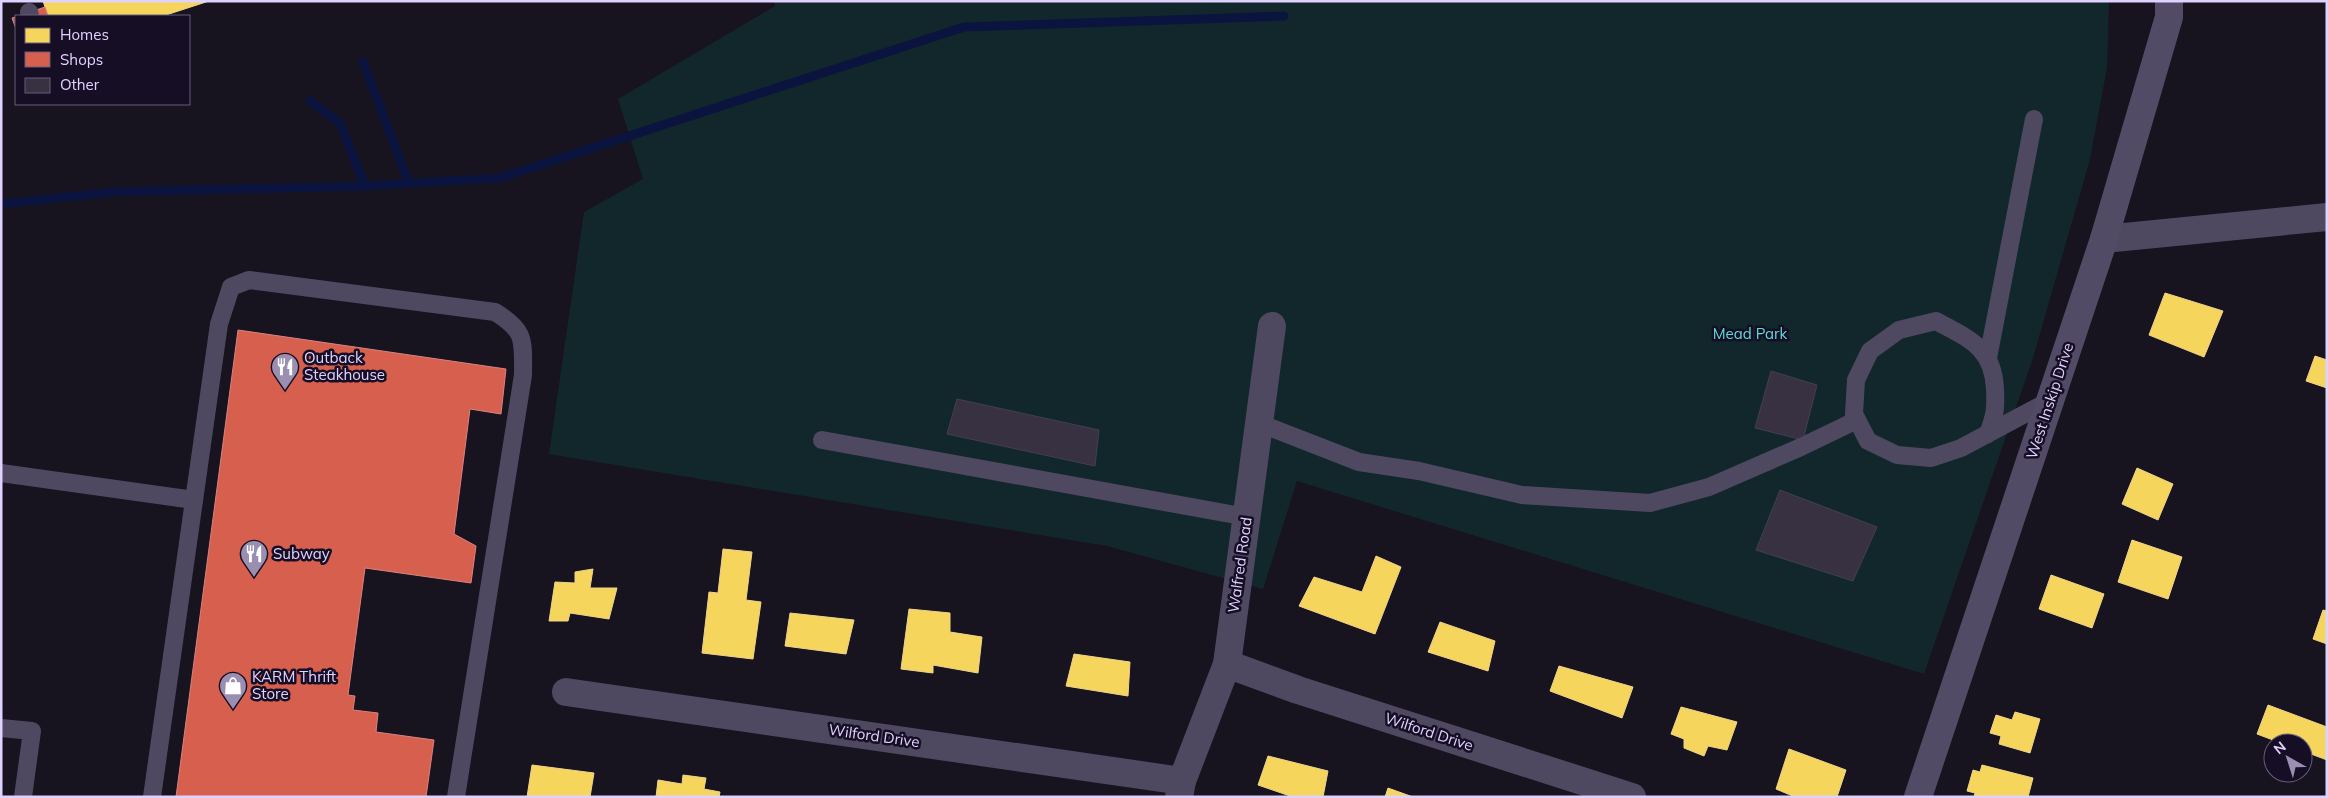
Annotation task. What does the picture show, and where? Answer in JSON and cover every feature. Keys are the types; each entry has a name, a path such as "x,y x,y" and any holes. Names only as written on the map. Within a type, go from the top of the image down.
{"street":[{"name":"West Inskip Drive","path":"1918,797 2104,239 2169,17 2169,1"},
{"path":"2104,239 2327,217"},
{"name":"Walfred Road","path":"1180,789 1227,664 1272,326"},
{"name":"Wilford Drive","path":"1227,664 1298,690 1632,797"},
{"name":"Wilford Drive","path":"566,692 1180,789"}],"lane":[{"path":"1988,358 2034,119"},
{"path":"152,797 219,324 231,287 249,280 462,306 494,312 511,322 523,340 524,374 456,797"},
{"path":"1988,434 1996,411 1994,372 1988,358 1970,340 1936,321 1899,330 1870,350 1856,380 1854,414 1868,440 1897,455 1931,458 1961,448 1988,434 2049,401"},
{"path":"1259,424 1359,462 1419,471 1522,495 1650,503 1709,486 1857,420"},
{"path":"822,440 1246,517"},
{"path":"1,473 194,500"},
{"path":"1,728 32,731 23,797"}],"green space":[{"name":"Mead Park","path":"774,1 2109,1 2107,68 2090,159 2033,358 1924,674 1297,481 1263,589 1107,546 549,454 584,212 643,179 618,99 775,6"}],"building: Homes":[{"path":"43,1 209,1 166,15 48,15"},
{"path":"2165,293 2223,311 2204,357 2149,335"},
{"path":"2315,356 2327,360 2327,388 2306,381"},
{"path":"2137,468 2173,484 2158,520 2122,504"},
{"path":"2132,540 2182,557 2168,599 2118,582"},
{"path":"723,549 752,552 746,600 761,602 753,659 702,653 709,592 718,593"},
{"path":"1376,556 1401,567 1375,634 1299,606 1314,577 1362,592"},
{"path":"593,569 590,588 617,588 609,619 570,613 568,621 549,621 555,582 575,583 575,572"},
{"path":"2051,575 2104,594 2092,628 2039,609"},
{"path":"909,609 950,613 950,632 982,637 978,673 933,665 933,673 901,669"},
{"path":"2323,610 2327,611 2327,644 2313,639"},
{"path":"790,613 854,620 846,654 785,646"},
{"path":"1440,622 1495,641 1488,671 1428,652"},
{"path":"1074,654 1130,662 1128,696 1066,686"},
{"path":"1559,666 1633,687 1622,718 1550,691"},
{"path":"2268,705 2327,727 2327,760 2313,755 2313,733 2263,733 2263,736 2257,734"},
{"path":"1681,707 1737,722 1727,750 1708,746 1704,756 1684,748 1684,739 1671,734"},
{"path":"2015,712 2040,719 2030,753 1999,744 2001,736 1990,733 1996,715 2012,720"},
{"path":"1789,749 1846,770 1837,797 1795,797 1776,789"},
{"path":"1268,756 1328,771 1323,797 1293,797 1258,785"},
{"path":"532,765 594,773 590,797 527,797"},
{"path":"1982,765 2033,778 2028,797 1974,797 1975,793 1967,791 1973,770 1980,772"},
{"path":"683,775 706,778 704,789 720,792 719,797 656,797 658,780 682,784"},
{"path":"1388,788 1413,797 1385,797"}],"building: Shops":[{"path":"45,7 48,15 21,15"},
{"path":"238,330 506,369 501,414 470,409 454,534 476,546 471,583 365,568 348,695 355,696 353,710 378,713 376,732 434,740 426,797 176,797"}],"building: Other":[{"path":"1771,371 1817,385 1803,440 1755,428"},
{"path":"957,399 1099,430 1095,466 947,434"},
{"path":"1780,490 1877,527 1853,581 1756,550"}],"waterway":[{"path":"1,204 113,192 365,186 500,178 964,27 1284,16"},
{"path":"363,62 409,183"},
{"path":"310,101 340,123 365,186"}],"place":[{"name":"Outback Steakhouse","path":"285,391"},
{"name":"Subway","path":"254,578"},
{"name":"KARM Thrift Store","path":"233,710"}]}
